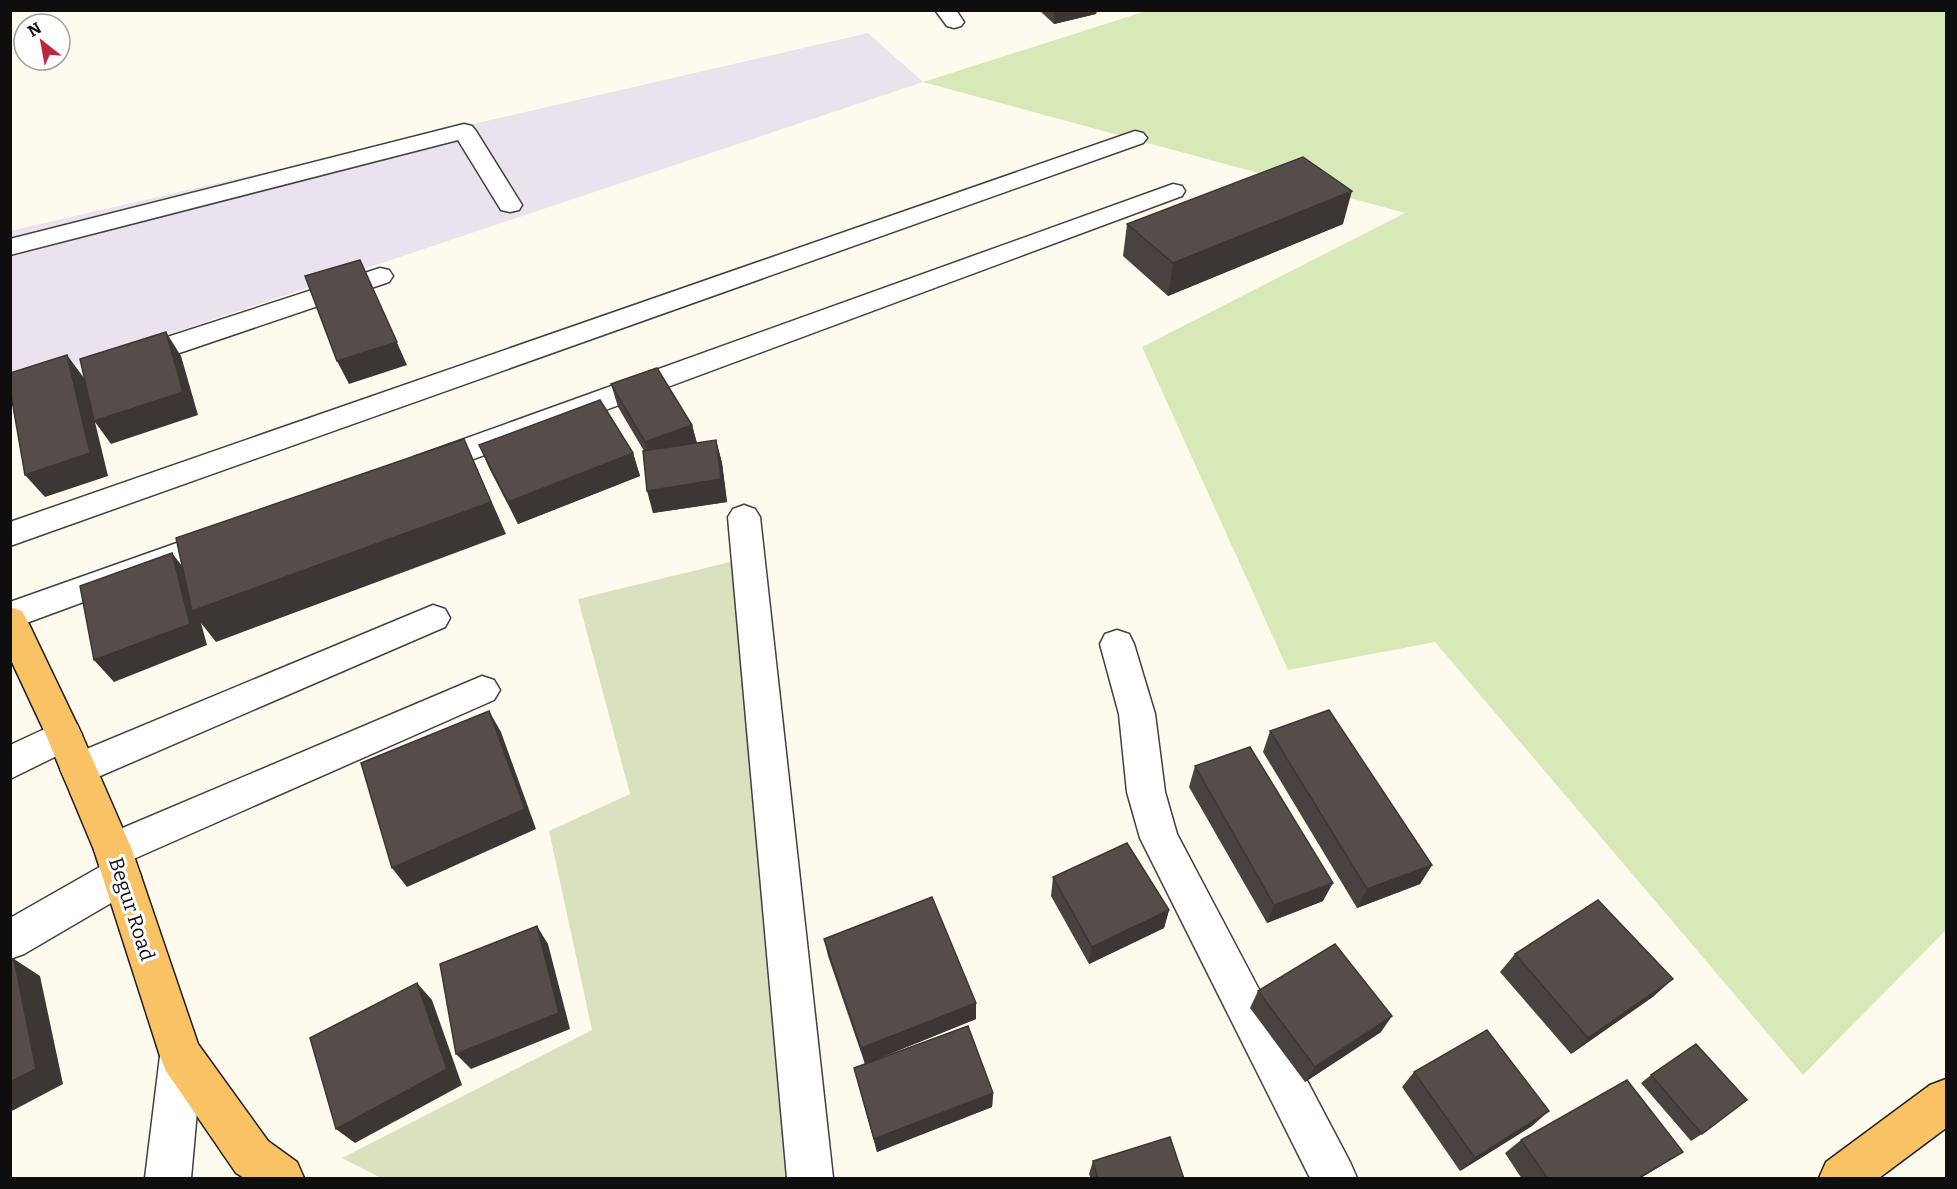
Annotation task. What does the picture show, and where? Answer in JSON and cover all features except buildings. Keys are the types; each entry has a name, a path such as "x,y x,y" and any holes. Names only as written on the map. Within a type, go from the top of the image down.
{"main road":[{"name":"Begur Road","path":"10,618 71,752 117,863 181,1056 252,1156 281,1179"},
{"path":"1842,1179 1947,1101"}],"street":[{"path":"10,247 464,131 510,205"},
{"path":"10,534 1135,138"},
{"path":"402,473 1173,191"},
{"path":"110,367 380,276"},
{"path":"744,517 810,1179"},
{"path":"10,618 245,530"},
{"path":"10,763 71,752 433,618"},
{"path":"1117,644 1137,714 1146,792 1159,838 1334,1179"},
{"path":"10,940 117,863 482,690"},
{"path":"168,1179 181,1056"}],"shaded area":[{"path":"868,33 923,82 11,387 10,231"}],"green space":[{"path":"1146,11 1946,11 1946,930 1803,1075 1435,642 1288,670 1142,347 1405,213 923,82"},
{"path":"734,561 795,1178 381,1178 342,1158 592,1030 549,831 630,794 578,599"}]}
